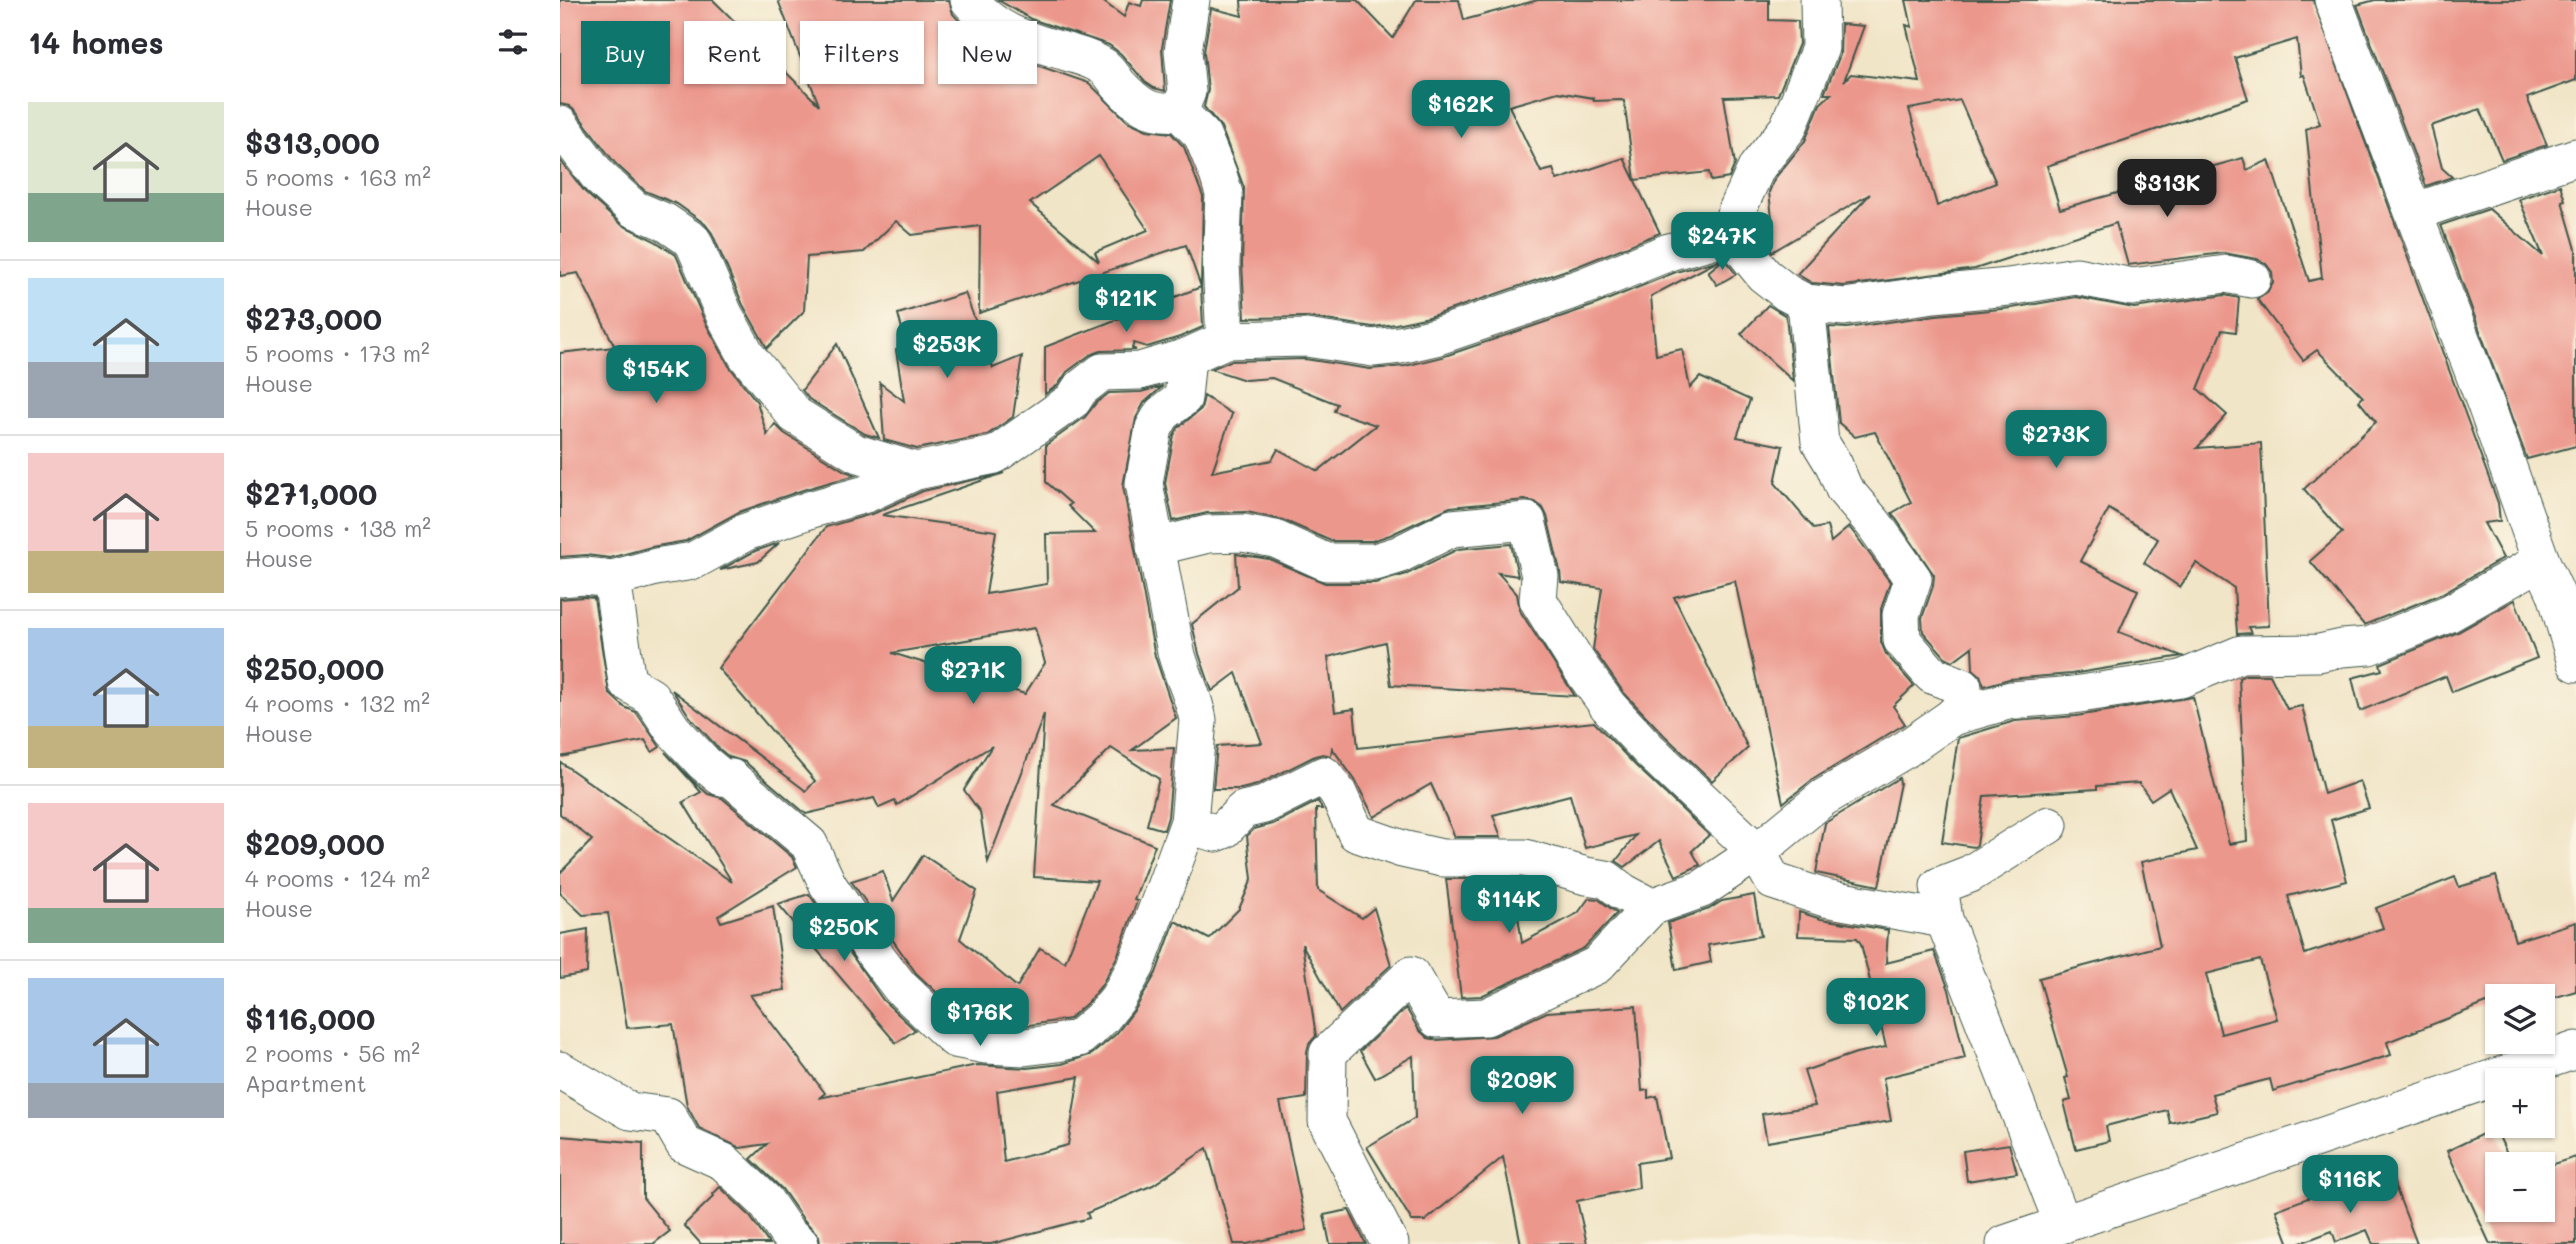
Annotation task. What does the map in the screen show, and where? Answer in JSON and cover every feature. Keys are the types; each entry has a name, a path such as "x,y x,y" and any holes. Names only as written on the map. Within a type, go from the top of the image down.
{"street":[{"path":"969,0 997,27 1078,55 1106,68 1123,89 1144,108 1159,114 1179,112"},
{"path":"1179,112 1187,92 1183,51 1191,0"},
{"path":"1819,0 1820,48 1788,128 1758,167 1734,217 1735,234 1741,247 1763,275 1787,293 1806,303 1844,307 2076,276 2132,287 2226,274 2252,279"},
{"path":"2333,0 2486,405 2541,561 2566,592 2576,663"},
{"path":"1179,112 1202,135 1224,194 1221,264 1225,341"},
{"path":"560,125 599,177 634,209 665,222 693,242 724,314 747,356 795,415 856,453 916,471"},
{"path":"2414,212 2576,157"},
{"path":"560,578 584,576 612,579 656,567 693,561 746,532 866,494 916,471 995,455 1073,400 1080,389 1102,372 1140,371 1187,357 1225,341 1257,338 1306,338 1373,348 1400,345 1434,337 1585,286 1669,252 1735,234"},
{"path":"1390,1244 1327,1121 1328,1053 1410,975 1437,1019 1486,1017 1597,965 1651,907 1702,889 1756,852 1823,798 1906,749 1952,717 1964,704 1963,687 1932,675 1902,640 1901,615 1913,579 1874,524 1844,489 1820,442 1806,303"},
{"path":"612,579 627,682 651,696 673,730 712,770 721,777 731,778 808,844 828,885 874,953 909,997 955,1039 986,1045 1024,1047 1079,1038 1102,1018 1118,998 1136,966 1189,822 1198,720 1196,704 1176,652 1144,483 1154,428 1162,414 1182,398 1187,357"},
{"path":"1155,547 1208,534 1243,533 1275,539 1326,562 1375,562 1398,555 1452,528 1527,521 1540,576 1538,600 1608,706 1689,790 1756,852 1773,881 1825,898 1944,919"},
{"path":"1952,717 2011,700 2073,695 2180,679 2241,654 2319,653 2369,646 2450,613 2541,561"},
{"path":"1189,822 1197,828 1216,833 1224,830 1243,810 1264,805 1324,775 1338,793 1356,833 1402,849 1442,858 1525,858 1605,879 1651,907"},
{"path":"2049,825 1970,874 1939,886 1944,919 2063,1224"},
{"path":"2005,1244 2576,1051"},
{"path":"560,1070 630,1111 668,1116 684,1144 724,1162 765,1201 787,1233 800,1244"}],"building":[{"path":"560,0 713,0 734,21 684,21 684,84 786,84 786,72 819,105 811,84 924,84 924,21 800,21 800,56 778,0 949,0 953,14 959,21 938,21 938,84 1037,84 1037,65 1089,83 1127,121 1147,130 1171,133 1184,147 1203,197 1201,287 1186,245 979,313 980,226 912,235 896,221 864,252 807,257 804,311 767,348 743,305 712,233 705,224 677,204 645,191 615,163 569,106 560,104","holes":["1099,156 1148,230 1095,252 1099,262 1030,203"]},
{"path":"998,0 1101,0 1124,17 1129,2 1141,6 1143,0 1170,0 1162,48 1165,91 1145,82 1121,54 1109,45 1031,19"},
{"path":"1241,0 1357,0 1393,38 1416,0 1459,0 1464,20 1538,0 1769,0 1769,20 1798,21 1799,44 1778,95 1724,97 1735,164 1729,178 1711,181 1709,172 1635,180 1624,101 1621,100 1594,101 1593,98 1558,92 1509,106 1541,172 1553,169 1557,180 1624,158 1660,233 1578,266 1429,317 1396,324 1373,327 1306,317 1245,318 1242,264 1244,188 1221,127 1204,107 1208,90 1204,52 1211,8 1242,16"},
{"path":"1906,0 2313,0 2498,503 2500,521 2484,523 2503,558 2441,594 2364,625 2310,561 2342,533 2304,489 2376,422 2359,401 2363,397 2317,350 2303,360 2257,299 2267,293 2273,282 2272,272 2266,264 2257,259 2223,253 2128,265 2116,223 1975,269 1844,286 1812,283 1797,274 1870,194 1772,252 1757,231 1772,218 1769,192 1775,178 1805,141 1820,104 1831,94 1824,94 1840,55 1841,24 1864,26 1844,81 1851,74 1920,82 1906,25 1912,27","holes":["2297,39 2301,76 2304,75 2320,124 2306,129 2322,278 2309,281 2269,160 2247,170 2243,158 2060,209 2047,166 2248,99 2235,58","1960,100 1996,183 1937,206 1909,109"]},
{"path":"2375,0 2576,0 2576,80 2527,98 2547,145 2502,160 2480,109 2431,126 2442,168 2452,177 2426,186 2357,5"},
{"path":"560,160 585,192 620,224 676,255 705,322 729,366 757,402 767,435 775,424 784,433 856,475 739,512 686,541 610,558 586,555 560,557 560,353 615,347 578,273 560,276"},
{"path":"2560,185 2576,249 2576,446 2527,459 2441,225 2489,209 2543,256 2519,199"},
{"path":"1724,259 1736,274 1717,285 1708,272"},
{"path":"1720,260 1651,296 1656,355 1682,349 1690,388 1700,377 1750,400 1737,437 1783,446 1775,483 1814,529 1827,526 1831,542 1849,527 1857,537 1890,582 1881,609 1881,642 1886,654 1914,686 1893,706 1905,724 1812,780 1783,803 1735,581 1674,597 1748,748 1712,781 1624,693 1593,649 1602,588 1561,582 1547,516 1543,508 1535,502 1525,500 1450,507 1372,541 1331,541 1283,520 1247,512 1207,513 1173,521 1165,483 1174,435 1178,428 1201,409 1204,396 1232,414 1212,472 1272,460 1278,449 1318,471 1376,425 1334,411 1337,404 1272,378 1245,380 1211,369 1230,361 1305,359 1370,369 1405,366 1442,357 1592,306 1676,272"},
{"path":"1201,287 1203,327 1147,347 1134,343 1132,348 1136,350 1101,351 1090,355 1067,372 1058,385 1045,394 1045,347"},
{"path":"965,293 993,368 1022,356 1013,417 987,435 917,449 884,440 880,383 904,401 896,350 907,348 898,314"},
{"path":"2225,295 2239,298 2236,332 2222,330 2198,389 2227,415 2197,448 2261,443 2269,626 2248,627 2251,633 2237,634 2234,588 2196,563 2180,587 2144,563 2158,539 2109,509 2080,561 2138,590 2119,632 2182,656 2071,674 2009,679 1984,686 1980,675 1973,669 1972,647 1953,661 1945,657 1923,632 1922,618 1934,575 1892,513 1911,502 1875,432 1855,437 1839,423 1829,327 1847,328 1936,315 2012,308 2076,297 2134,308"},
{"path":"1768,305 1786,316 1793,381 1741,334"},
{"path":"837,344 879,438 865,434 809,399 802,390"},
{"path":"1163,386 1144,403 1136,418 1123,486 1155,656 1176,718 1132,750 1174,748 1168,817 1164,830 1147,825 1159,779 1111,748 1054,805 1155,845 1134,900 1137,901 1117,957 1101,986 1069,1019 1023,1026 966,1020 916,973 851,881 883,871 893,901 923,855 977,891 960,939 1017,987 1040,948 1065,962 1097,881 1034,877 1044,714 988,862 980,812 964,790 992,746 897,805 895,801 879,808 874,798 806,814 745,762 729,757 718,748 690,717 672,690 806,791 815,781 718,668 826,527 875,513 923,491 1004,473 882,515 996,531 986,594 1047,584 1046,534 1095,533 1068,506 1071,504 1046,482 1046,445 1085,417 1096,403 1109,393 1141,392","holes":["1035,628 1045,663 1025,694 892,653"]},
{"path":"779,543 758,562 720,570 755,551"},
{"path":"1511,544 1518,576 1498,573 1517,594 1520,611 1575,696 1391,685 1385,642 1328,657 1335,712 1354,709 1358,748 1594,722 1709,835 1692,851 1700,865 1676,876 1659,841 1625,867 1616,861 1636,835 1585,848 1570,795 1493,815 1501,837 1455,837 1431,784 1374,817 1355,780 1332,748 1331,756 1315,756 1257,785 1241,789 1213,789 1217,746 1262,743 1236,673 1212,691 1192,624 1238,587 1236,554 1269,559 1325,583 1375,583 1407,574 1458,549"},
{"path":"594,598 609,693 624,707 636,712 660,747 652,752 645,740 560,757 560,599"},
{"path":"2515,600 2537,658 2452,692 2446,676 2360,711 2352,678 2382,670 2380,664 2458,632"},
{"path":"2245,675 2270,675 2287,709 2302,706 2324,794 2360,781 2369,808 2331,820 2347,881 2288,896 2305,954 2383,928 2376,908 2455,877 2459,887 2496,876 2515,941 2576,922 2576,991 2555,997 2555,984 2485,984 2485,1004 2387,1042 2391,1055 2273,1091 2270,1079 2212,1094 2217,1112 2170,1123 2167,1110 2106,1126 2109,1141 2076,1149 2064,1102 2071,1100 2065,1078 2068,1077 2039,978 2160,946 2141,862 2197,850 2169,788 2151,800 2139,783 2097,786 2097,789 1984,796 1977,845 1974,847 1942,842 1958,738 2015,721 2076,716 2193,697 2229,844 2247,841 2239,678","holes":["2260,960 2277,1019 2221,1034 2206,974"]},
{"path":"665,752 708,794 722,798 792,857 797,867 718,916 721,922 773,906 785,990 750,995 825,1093 819,1098 977,1065 1027,1068 1062,1064 1092,1054 1116,1034 1136,1008 1156,973 1175,921 1209,939 1239,909 1252,879 1247,836 1254,829 1273,824 1318,801 1322,809 1316,809 1318,890 1362,918 1374,908 1391,965 1340,1013 1302,944 1316,1036 1309,1044 1307,1052 1306,1098 1280,1102 1307,1230 1247,1244 1234,1244 1207,1148 1153,1185 1087,1213 1089,1218 991,1244 820,1244 819,1236 782,1189 751,1159 767,1144 740,1148 699,1128 687,1106 673,1024 627,1028 608,913 583,915 560,893 560,873 592,840 560,814 560,762 732,882 683,802 701,792","holes":["1079,1077 1068,1145 1004,1162 997,1091"]},
{"path":"1899,778 1879,886 1816,873 1825,823"},
{"path":"1446,879 1508,879 1513,910 1517,909 1522,943 1578,913 1589,898 1598,899 1617,913 1584,948 1481,996 1461,997"},
{"path":"809,894 883,1000 915,1030 896,1043 778,904"},
{"path":"1754,895 1761,936 1708,945 1711,962 1676,970 1668,923 1709,909 1722,901"},
{"path":"1799,912 1821,919 1888,930 1886,963 1934,951 1949,990 1965,1058 1883,1078 1891,1121 1767,1142 1762,1114 1815,1106 1804,1071 1856,1053 1886,1047 1861,944 1857,938 1798,936"},
{"path":"588,929 587,973 560,978 560,934"},
{"path":"1636,1006 1642,1091 1648,1090 1648,1098 1657,1096 1669,1158 1637,1163 1639,1188 1577,1201 1587,1244 1521,1244 1503,1157 1425,1221 1412,1221 1367,1147 1415,1118 1413,1056 1375,1078 1360,1051 1406,1008 1419,1030 1428,1038 1438,1040 1494,1036 1547,1012"},
{"path":"2485,1133 2485,1138 2500,1138 2506,1152 2485,1152 2485,1222 2555,1222 2555,1163 2576,1157 2576,1244 2490,1244 2447,1151"},
{"path":"560,1136 643,1143 643,1198 670,1231 653,1244 560,1244"},
{"path":"2009,1144 2017,1173 1967,1181 1963,1151"},
{"path":"2390,1173 2417,1244 2373,1244 2367,1230 2336,1242 2332,1231 2298,1244 2289,1244 2276,1210 2340,1186 2342,1191"},
{"path":"720,1187 749,1215 769,1244 701,1244 684,1225"},
{"path":"1349,1210 1366,1244 1330,1244 1324,1215"}]}
